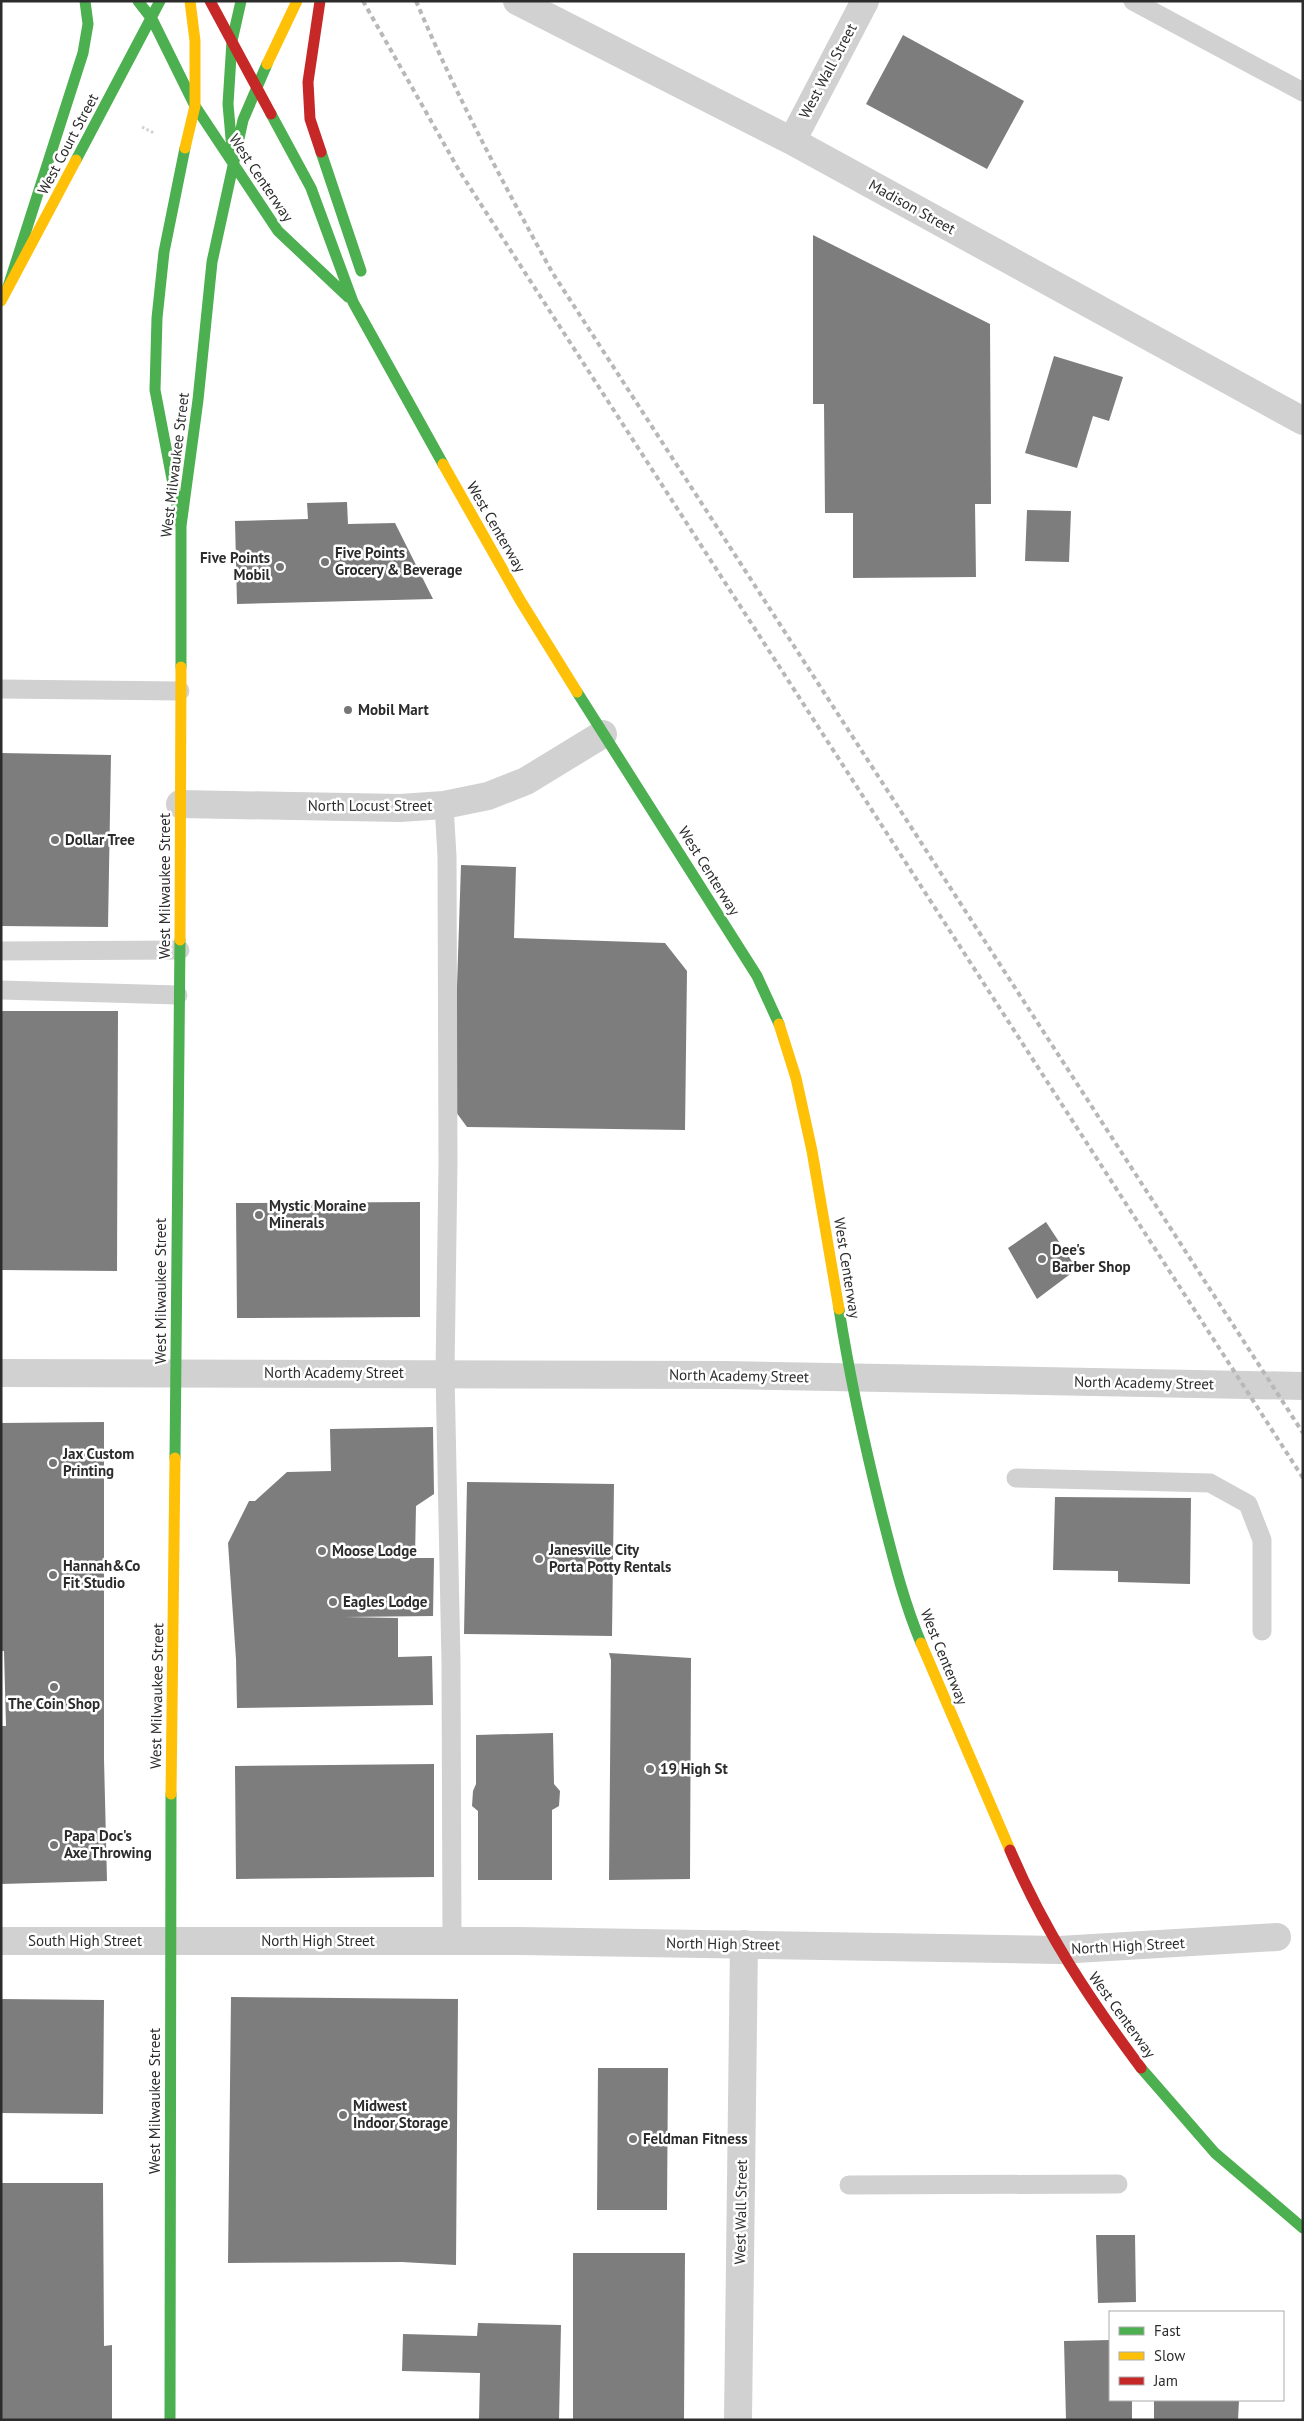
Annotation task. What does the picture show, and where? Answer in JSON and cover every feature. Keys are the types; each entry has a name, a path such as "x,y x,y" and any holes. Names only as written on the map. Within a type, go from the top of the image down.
{"main road":[{"path":"8,287 83,53 88,24 85,1"},
{"name":"West Centerway","path":"138,1 152,19 195,106 233,166 278,231 352,302"},
{"name":"West Court Street","path":"1,301 160,1"},
{"path":"181,526 155,390 157,318 164,252 176,183 195,106 195,41 190,1"},
{"name":"West Centerway","path":"210,1 311,188 352,302 520,600 757,976 781,1028 796,1078 812,1151 850,1378 886,1534 915,1629 1030,1894 1059,1950 1097,2009 1153,2082 1216,2153 1303,2228"},
{"path":"233,166 228,104 232,41 241,1"},
{"path":"233,166 243,120 256,87 297,1"},
{"path":"320,1 308,82 310,119 364,280"},
{"name":"West Milwaukee Street","path":"170,2420 169,1942 176,1373 178,995 180,950 181,526 198,400 212,262 233,166"},
{"path":"376,318 398,384"}],"street":[{"name":"Madison Street","path":"517,1 792,141 1303,421"},
{"name":"West Wall Street","path":"792,141 865,1"},
{"name":"North Locust Street","path":"180,804 400,808 444,805 488,796 526,780 604,734"},
{"name":"North Academy Street","path":"1,1373 445,1373 1303,1386"},
{"name":"North High Street","path":"169,1942 452,1941 1059,1950 1277,1937"},
{"name":"South High Street","path":"1,1941 169,1942"},
{"name":"West Wall Street","path":"738,2420 744,1944"}],"lane":[{"path":"1133,1 1303,92"},
{"path":"1,690 180,691"},
{"path":"444,805 447,866 448,1153 445,1373 451,1662 452,1941"},
{"path":"1,951 180,950"},
{"path":"1,990 178,995"},
{"path":"1016,1478 1210,1483 1248,1504 1262,1540 1262,1631"},
{"path":"849,2185 1118,2184"}],"path":[{"path":"142,127 151,132"}],"building":[{"path":"903,35 1024,101 987,169 866,104"},
{"path":"813,235 990,324 991,504 975,504 976,577 853,578 853,513 825,513 824,404 813,404"},
{"path":"1054,356 1123,377 1109,421 1093,416 1077,468 1025,453"},
{"name":"Five Points Grocery & Beverage","path":"347,502 348,524 395,523 433,599 237,604 235,521 308,519 307,503"},
{"path":"1027,510 1071,511 1069,562 1025,561"},
{"name":"Dollar Tree","path":"1,753 111,755 108,927 1,926"},
{"path":"461,865 516,867 514,938 665,943 687,971 685,1130 467,1127 453,1108"},
{"path":"1,1011 118,1011 117,1271 1,1270"},
{"path":"420,1202 420,1317 237,1318 236,1203"},
{"name":"Dee's Barber Shop","path":"1046,1222 1077,1269 1037,1299 1008,1248"},
{"path":"104,1422 104,1759 107,1881 1,1884 1,1726 6,1726 4,1651 1,1651 1,1423"},
{"path":"433,1427 434,1494 416,1506 415,1558 434,1558 433,1616 344,1617 398,1618 398,1657 432,1656 433,1705 237,1708 236,1659 228,1543 249,1501 255,1501 287,1472 331,1471 330,1429"},
{"name":"Janesville City Porta Potty Rentals","path":"467,1482 614,1484 612,1636 464,1634"},
{"path":"1055,1497 1191,1498 1190,1584 1118,1582 1118,1571 1053,1570"},
{"name":"19 High St","path":"609,1653 691,1658 690,1879 609,1880 611,1660"},
{"path":"553,1733 554,1784 560,1791 559,1806 552,1810 552,1880 478,1880 478,1811 472,1806 473,1791 476,1784 476,1735"},
{"path":"434,1764 434,1877 236,1879 235,1766"},
{"name":"Midwest Indoor Storage","path":"231,1997 458,1999 456,2265 402,2262 228,2263"},
{"path":"1,1999 104,2000 103,2114 1,2113"},
{"name":"Feldman Fitness","path":"598,2068 668,2068 667,2210 597,2210"},
{"path":"1,2183 103,2183 104,2346 112,2345 112,2420 1,2420"},
{"path":"1096,2235 1135,2235 1136,2302 1098,2303"},
{"path":"573,2253 685,2253 684,2420 573,2420"},
{"path":"478,2323 561,2325 559,2420 479,2420 480,2373 402,2371 403,2334 477,2336"},
{"path":"1109,2340 1109,2401 1132,2401 1132,2420 1066,2420 1064,2341"},
{"path":"1154,2401 1239,2401 1238,2420 1154,2420"}],"railway":[{"path":"363,1 460,172 1303,1478"},
{"path":"416,1 447,70 481,138 552,272 1303,1433"}],"traffic: fast":[{"path":"8,287 83,53 88,24 85,1"},
{"path":"138,1 152,19 195,106 278,231 348,297"},
{"path":"76,160 160,1"},
{"path":"233,161 228,104 232,41 241,1"},
{"path":"181,667 181,526 198,400 212,262 243,120 267,64"},
{"path":"271,114 311,188 353,302 443,464"},
{"path":"181,526 155,390 157,318 164,252 185,148"},
{"path":"321,152 361,271"},
{"path":"577,692 757,976 779,1024"},
{"path":"175,1458 180,940"},
{"path":"839,1309 853,1387 890,1548 909,1612 921,1643"},
{"path":"170,2420 171,1794"},
{"path":"1141,2068 1215,2153 1303,2228"}],"traffic: slow":[{"path":"185,148 195,106 195,41 190,1"},
{"path":"267,64 297,1"},
{"path":"1,301 76,160"},
{"path":"443,464 520,600 577,692"},
{"path":"180,940 181,667"},
{"path":"779,1024 796,1078 812,1151 839,1309"},
{"path":"171,1794 175,1458"},
{"path":"921,1643 1010,1850"}],"traffic: jam":[{"path":"210,1 271,114"},
{"path":"320,1 308,82 310,119 321,152"},
{"path":"1010,1850 1038,1909 1069,1963 1103,2016 1141,2068"}],"place":[{"name":"Five Points Grocery & Beverage","path":"325,562"},
{"name":"Five Points Mobil","path":"280,567"},
{"name":"Mobil Mart","path":"348,710"},
{"name":"Dollar Tree","path":"55,840"},
{"name":"Mystic Moraine Minerals","path":"259,1215"},
{"name":"Dee's Barber Shop","path":"1042,1259"},
{"name":"Jax Custom Printing","path":"53,1463"},
{"name":"Moose Lodge","path":"322,1551"},
{"name":"Janesville City Porta Potty Rentals","path":"539,1559"},
{"name":"Hannah&Co Fit Studio","path":"53,1575"},
{"name":"Eagles Lodge","path":"333,1602"},
{"name":"The Coin Shop","path":"54,1687"},
{"name":"19 High St","path":"650,1769"},
{"name":"Papa Doc's Axe Throwing","path":"54,1845"},
{"name":"Midwest Indoor Storage","path":"343,2115"},
{"name":"Feldman Fitness","path":"633,2139"}]}
